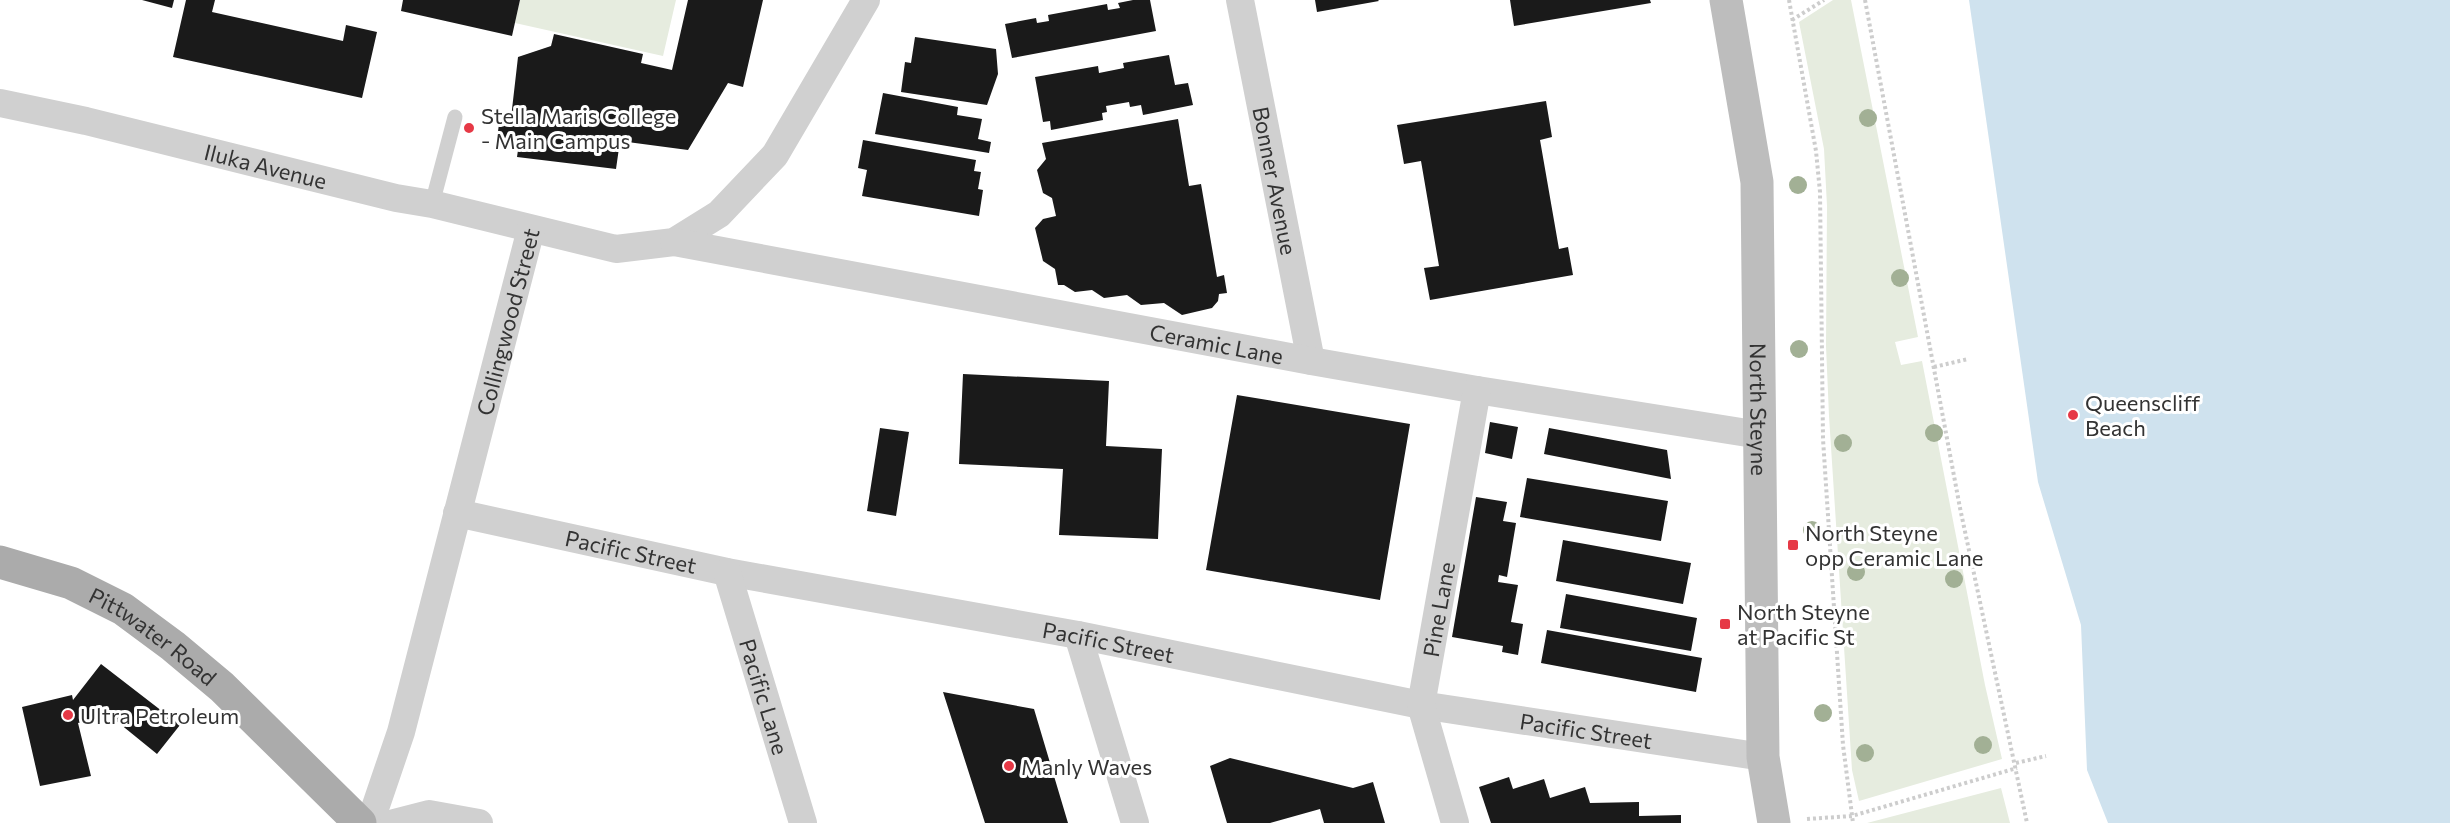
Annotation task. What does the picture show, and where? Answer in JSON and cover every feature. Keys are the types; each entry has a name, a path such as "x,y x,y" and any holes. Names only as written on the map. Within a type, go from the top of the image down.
{"main road":[{"name":"North Steyne","path":"1726,0 1757,182 1763,758 1785,821"},
{"name":"Pittwater Road","path":"0,562 72,583 123,609 173,646 222,687 360,823"}],"street":[{"name":"Collingwood Street","path":"370,823 401,732 531,229 616,249 674,242 719,214 775,155 866,0"},
{"name":"Bonner Avenue","path":"1240,0 1311,362"},
{"name":"Iluka Avenue","path":"0,103 86,121 531,229"},
{"name":"Ceramic Lane","path":"674,242 1311,362 1760,435"},
{"name":"Pine Lane","path":"1455,823 1420,705 1477,390"},
{"name":"Pacific Street","path":"457,513 727,572 1078,635 1420,705 1763,758"},
{"name":"Pacific Lane","path":"727,572 803,823"},
{"path":"1078,635 1135,823"},
{"path":"394,823 429,814 479,823"}],"lane":[{"path":"432,204 455,117"}],"path":[{"path":"1789,0 1816,151 1820,192 1823,439 1843,745 1853,823"},
{"path":"1792,20 1824,0"},
{"path":"1865,0 1960,508 2027,823"},
{"path":"1934,367 1968,359"},
{"path":"1785,821 1852,816 2046,756"}],"shaded area":[{"path":"520,0 676,0 663,56 515,23"},
{"path":"1833,0 1851,0 1918,337 1895,342 1901,365 1922,361 1985,685 2002,759 1859,801 1852,770 1829,416 1826,346 1827,206 1824,149 1799,22"},
{"path":"2001,788 2010,823 1867,823"}],"water":[{"path":"1969,0 2450,0 2450,823 2108,823 2087,770 2081,625 2038,482"}],"building":[{"path":"142,0 174,0 172,8"},
{"path":"186,0 215,0 212,12 343,41 346,25 377,32 362,98 173,57"},
{"path":"403,0 520,0 512,36 401,11"},
{"path":"688,0 763,0 743,87 728,83 688,150 620,141 616,169 517,157 518,150 496,147 500,116 511,118 518,57 551,46 554,34 643,54 641,63 672,70"},
{"path":"1150,0 1156,31 1012,58 1005,24 1036,18 1037,23 1049,21 1048,15 1107,4 1108,10 1120,8 1118,3"},
{"path":"1315,0 1378,0 1379,1 1317,12"},
{"path":"1510,0 1650,0 1651,3 1514,26"},
{"path":"915,37 996,49 998,74 987,105 901,92 905,62 911,63"},
{"path":"1169,55 1175,85 1188,83 1193,105 1143,115 1141,105 1130,107 1129,102 1106,106 1107,112 1102,113 1103,120 1051,130 1050,121 1043,122 1035,77 1098,66 1099,73 1124,68 1123,63"},
{"path":"883,93 958,107 957,115 982,119 978,139 991,142 989,153 875,134"},
{"path":"1546,101 1552,137 1540,140 1559,249 1568,247 1573,275 1430,300 1424,268 1439,266 1421,161 1404,164 1397,125"},
{"path":"1178,119 1189,186 1201,184 1217,277 1224,275 1227,293 1219,294 1218,301 1212,308 1182,315 1164,303 1141,305 1127,295 1104,298 1092,290 1075,292 1064,285 1058,285 1055,269 1043,261 1035,228 1043,219 1056,216 1052,198 1043,193 1037,170 1046,159 1042,143"},
{"path":"863,140 976,160 974,171 981,172 978,189 983,190 979,216 862,196 867,170 858,168"},
{"path":"963,374 1109,381 1106,446 1162,449 1158,539 1059,535 1063,469 959,464"},
{"path":"1237,395 1410,424 1380,600 1206,570"},
{"path":"1490,422 1518,427 1512,459 1485,453"},
{"path":"880,428 909,432 896,516 867,511"},
{"path":"1549,428 1667,450 1671,479 1544,454"},
{"path":"1527,478 1668,501 1661,541 1520,517"},
{"path":"1476,497 1507,502 1503,521 1516,523 1507,577 1499,575 1498,582 1518,585 1511,622 1523,624 1518,655 1502,652 1503,646 1452,637"},
{"path":"1563,540 1691,563 1683,604 1556,581"},
{"path":"1566,594 1697,618 1691,651 1560,628"},
{"path":"1547,630 1702,658 1696,692 1541,663"},
{"path":"101,664 180,725 157,754 109,715 78,723 91,776 40,786 22,707 72,695 73,700"},
{"name":"Manly Waves","path":"943,692 1034,709 1068,823 985,823"},
{"path":"1230,758 1353,788 1373,782 1385,823 1324,823 1320,809 1270,823 1227,823 1210,766"},
{"path":"1509,777 1513,789 1544,779 1550,798 1585,787 1590,803 1639,802 1639,816 1681,815 1681,823 1491,823 1479,787"}],"place":[{"name":"Stella Maris College - Main Campus","path":"469,128"},
{"name":"Queenscliff Beach","path":"2073,415"},
{"name":"North Steyne opp Ceramic Lane","path":"1793,545"},
{"name":"North Steyne at Pacific St","path":"1725,624"},
{"name":"Ultra Petroleum","path":"68,715"},
{"name":"Manly Waves","path":"1009,766"}]}
